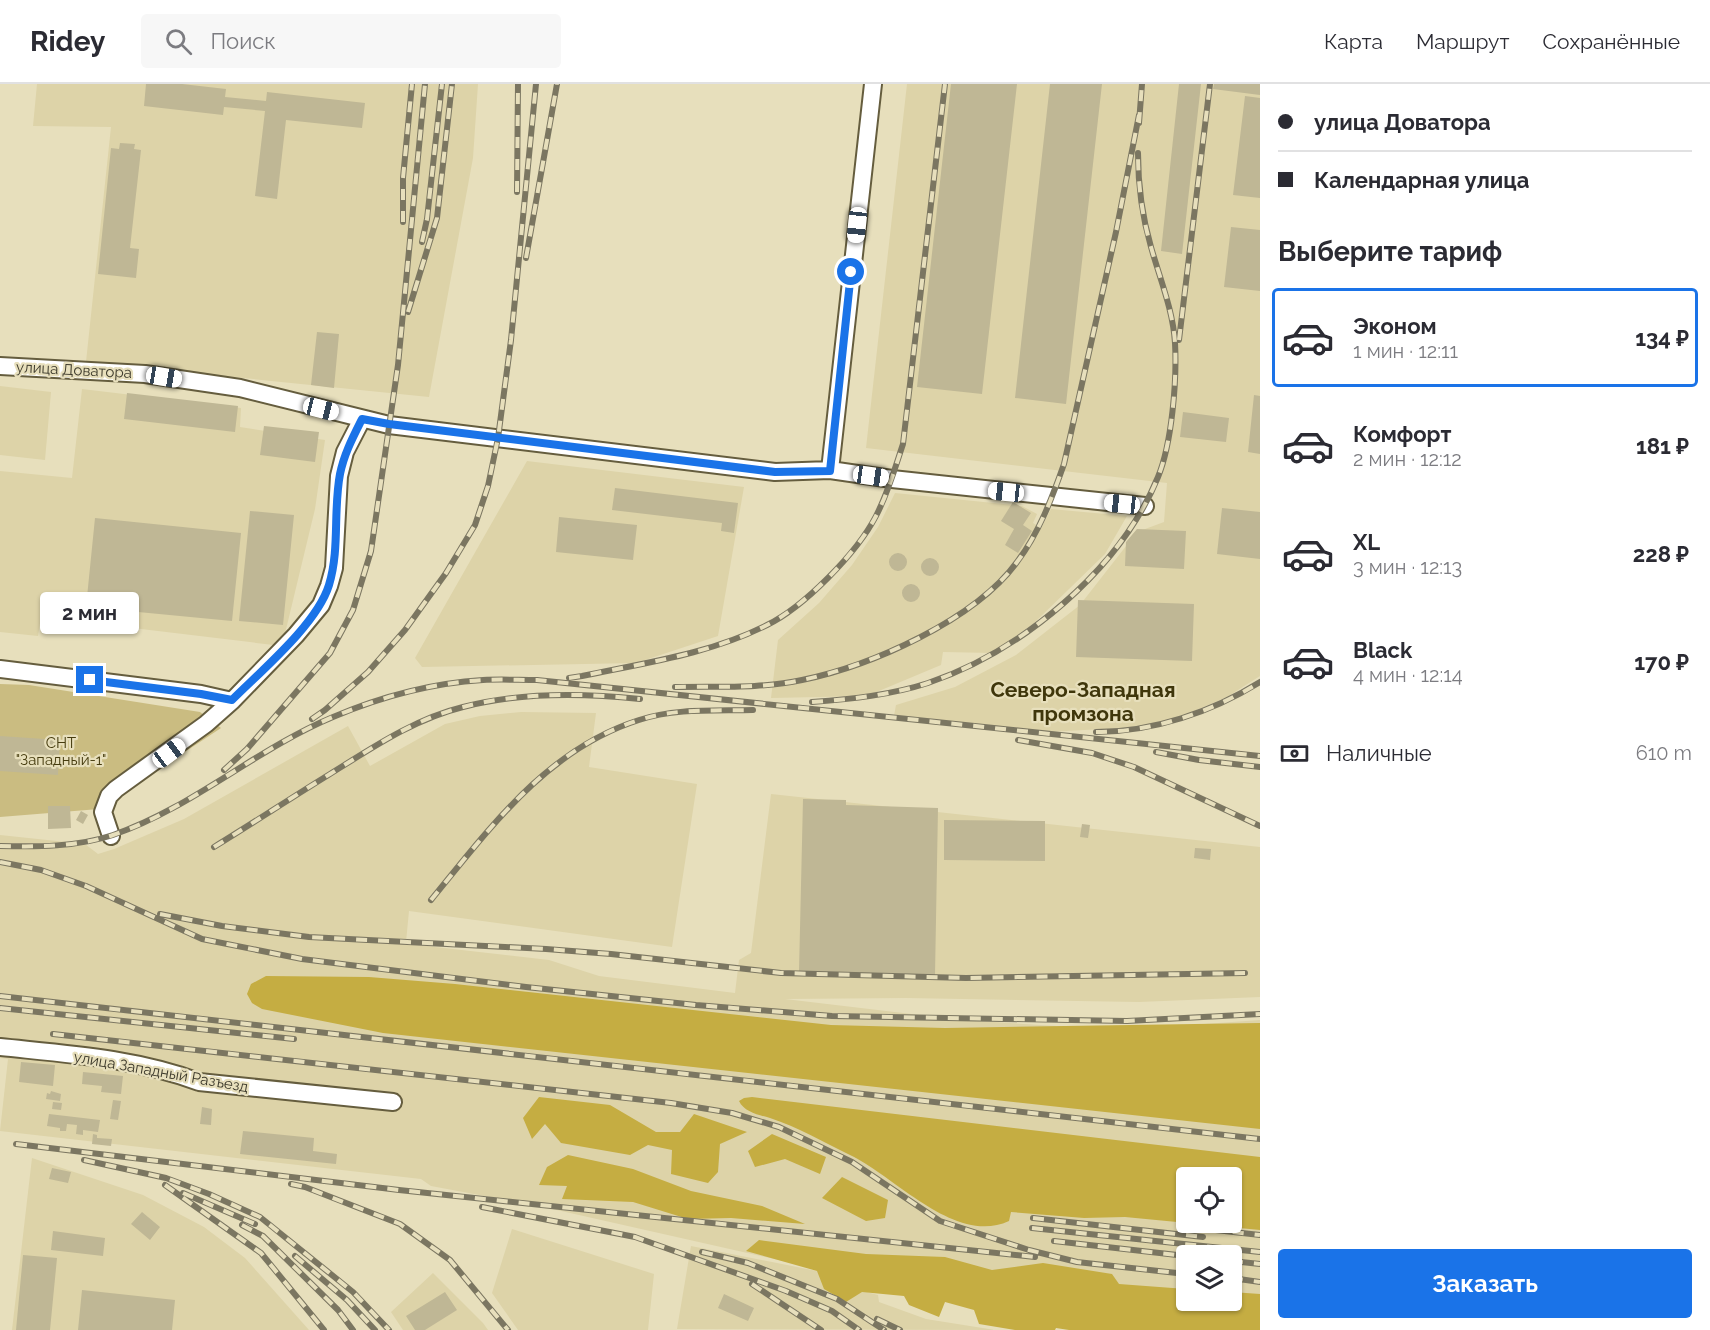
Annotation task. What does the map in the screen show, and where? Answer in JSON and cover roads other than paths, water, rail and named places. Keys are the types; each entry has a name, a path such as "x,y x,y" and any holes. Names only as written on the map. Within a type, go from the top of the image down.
{"street":[{"path":"830,471 873,84"},
{"name":"улица Доватора","path":"0,366 145,374 240,388 389,424 775,472 830,471 903,481 1145,506"},
{"path":"111,836 103,812 109,796 206,724 296,635 321,605 334,568 339,476 345,452 362,419"},
{"path":"0,669 201,694 232,700"},
{"name":"улица Западный Разъезд","path":"0,1047 97,1058 169,1071 199,1082 393,1102"}],"railway":[{"path":"403,222 403,178 412,84"},
{"path":"224,770 247,749 330,653 353,610 371,551 398,365 425,84"},
{"path":"422,242 427,219 442,84"},
{"path":"408,312 437,218 452,84"},
{"path":"517,192 518,84"},
{"path":"312,719 368,672 405,630 446,573 475,525 488,486 498,438 511,340 536,84"},
{"path":"526,258 557,84"},
{"path":"569,678 653,662 700,650 767,625 797,606 828,578 867,531 884,498 903,444 945,84"},
{"path":"1139,123 1142,84"},
{"path":"1179,340 1210,84"},
{"path":"675,687 755,686 786,683 859,664 889,652 949,621 999,583 1017,562 1050,502 1064,464 1116,232 1139,115"},
{"path":"812,702 900,691 963,669 998,650 1032,628 1064,603 1093,575 1119,544 1141,511 1158,477 1167,447 1174,393 1175,343 1172,319 1143,212 1138,153"},
{"path":"0,846 71,844 113,835 170,810 277,745 333,717 406,692 445,684 483,680 537,680 1260,756"},
{"path":"1096,732 1139,728 1181,718 1242,693 1260,682"},
{"path":"214,847 378,745 410,727 445,712 485,702 529,696 574,695 640,699"},
{"path":"431,900 498,819 548,771 576,750 606,733 653,716 695,711 753,710"},
{"path":"1018,740 1092,753 1134,767 1260,826"},
{"path":"1156,752 1260,767"},
{"path":"0,862 41,870 86,886 202,939 302,959 526,987 696,1005 832,1016 1127,1021 1260,1014"},
{"path":"160,914 222,926 309,937 546,949 781,973 966,978 1245,973"},
{"path":"0,996 1260,1139"},
{"path":"0,1008 294,1039"},
{"path":"53,1034 671,1103 732,1113 779,1127 852,1162 940,1221 1029,1250 1077,1262 1176,1273"},
{"path":"16,1144 399,1190 1035,1257"},
{"path":"84,1160 166,1178 260,1217 353,1292 389,1330"},
{"path":"291,1184 305,1187 400,1224 450,1260 508,1330"},
{"path":"165,1185 261,1253 324,1330"},
{"path":"183,1193 255,1224"},
{"path":"482,1207 635,1237 786,1291 832,1311 859,1330"},
{"path":"1033,1218 1203,1237"},
{"path":"242,1225 263,1236 338,1310 353,1330"},
{"path":"1032,1228 1260,1252"},
{"path":"1242,1233 1260,1235"},
{"path":"1054,1241 1176,1255"},
{"path":"702,1252 748,1263 837,1299 884,1330"},
{"path":"295,1256 347,1300 375,1330"},
{"path":"1242,1262 1260,1264"},
{"path":"1242,1279 1260,1282"},
{"path":"752,1284 821,1330"},
{"path":"877,1319 900,1330"}],"district":[{"name":"Северо-Западная промзона","path":"1083,701"}],"park label":[{"name":"СНТ \"Западный-1\"","path":"61,752"}]}
